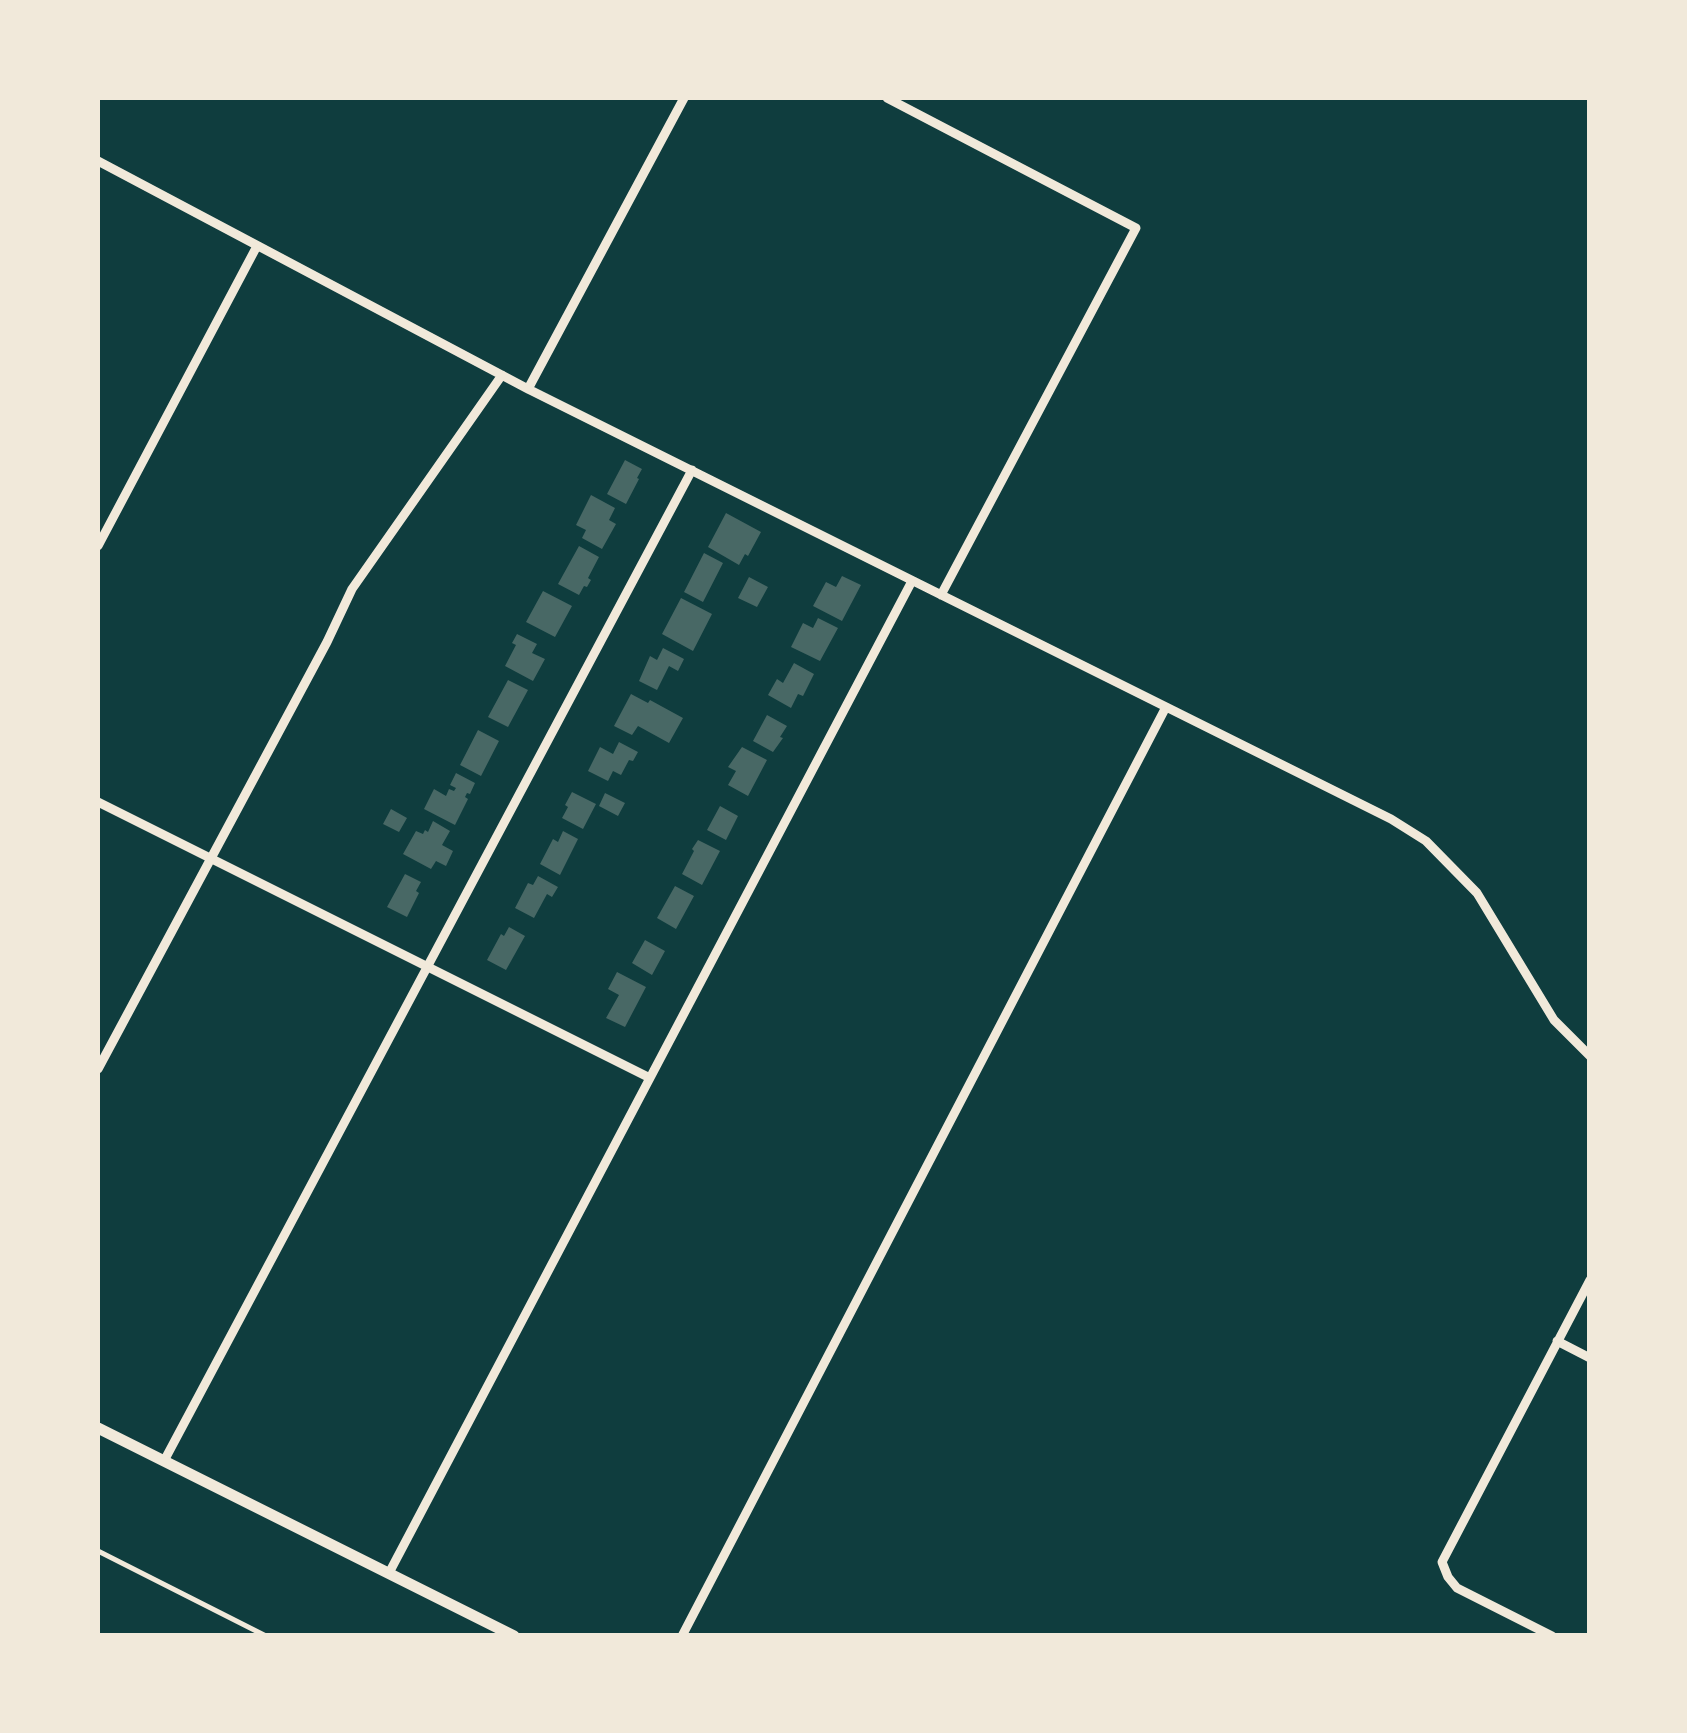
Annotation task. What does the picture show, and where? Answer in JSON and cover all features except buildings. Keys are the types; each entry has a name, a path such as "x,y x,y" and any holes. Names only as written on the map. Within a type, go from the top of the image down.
{"street":[{"path":"528,389 684,98"},
{"path":"887,98 1136,228 942,595"},
{"path":"98,162 528,389 1392,819 1426,841 1478,894 1554,1020 1590,1056"},
{"path":"98,546 257,246"},
{"path":"98,1069 352,589 502,375"},
{"path":"164,1461 692,470"},
{"path":"390,1574 912,580"},
{"path":"682,1636 1166,707"},
{"path":"98,802 650,1078"},
{"path":"1552,1636 1458,1588 1442,1562 1590,1280"},
{"path":"1557,1342 1590,1358"},
{"path":"98,1428 514,1636"}],"lane":[{"path":"98,1551 266,1636"}]}
